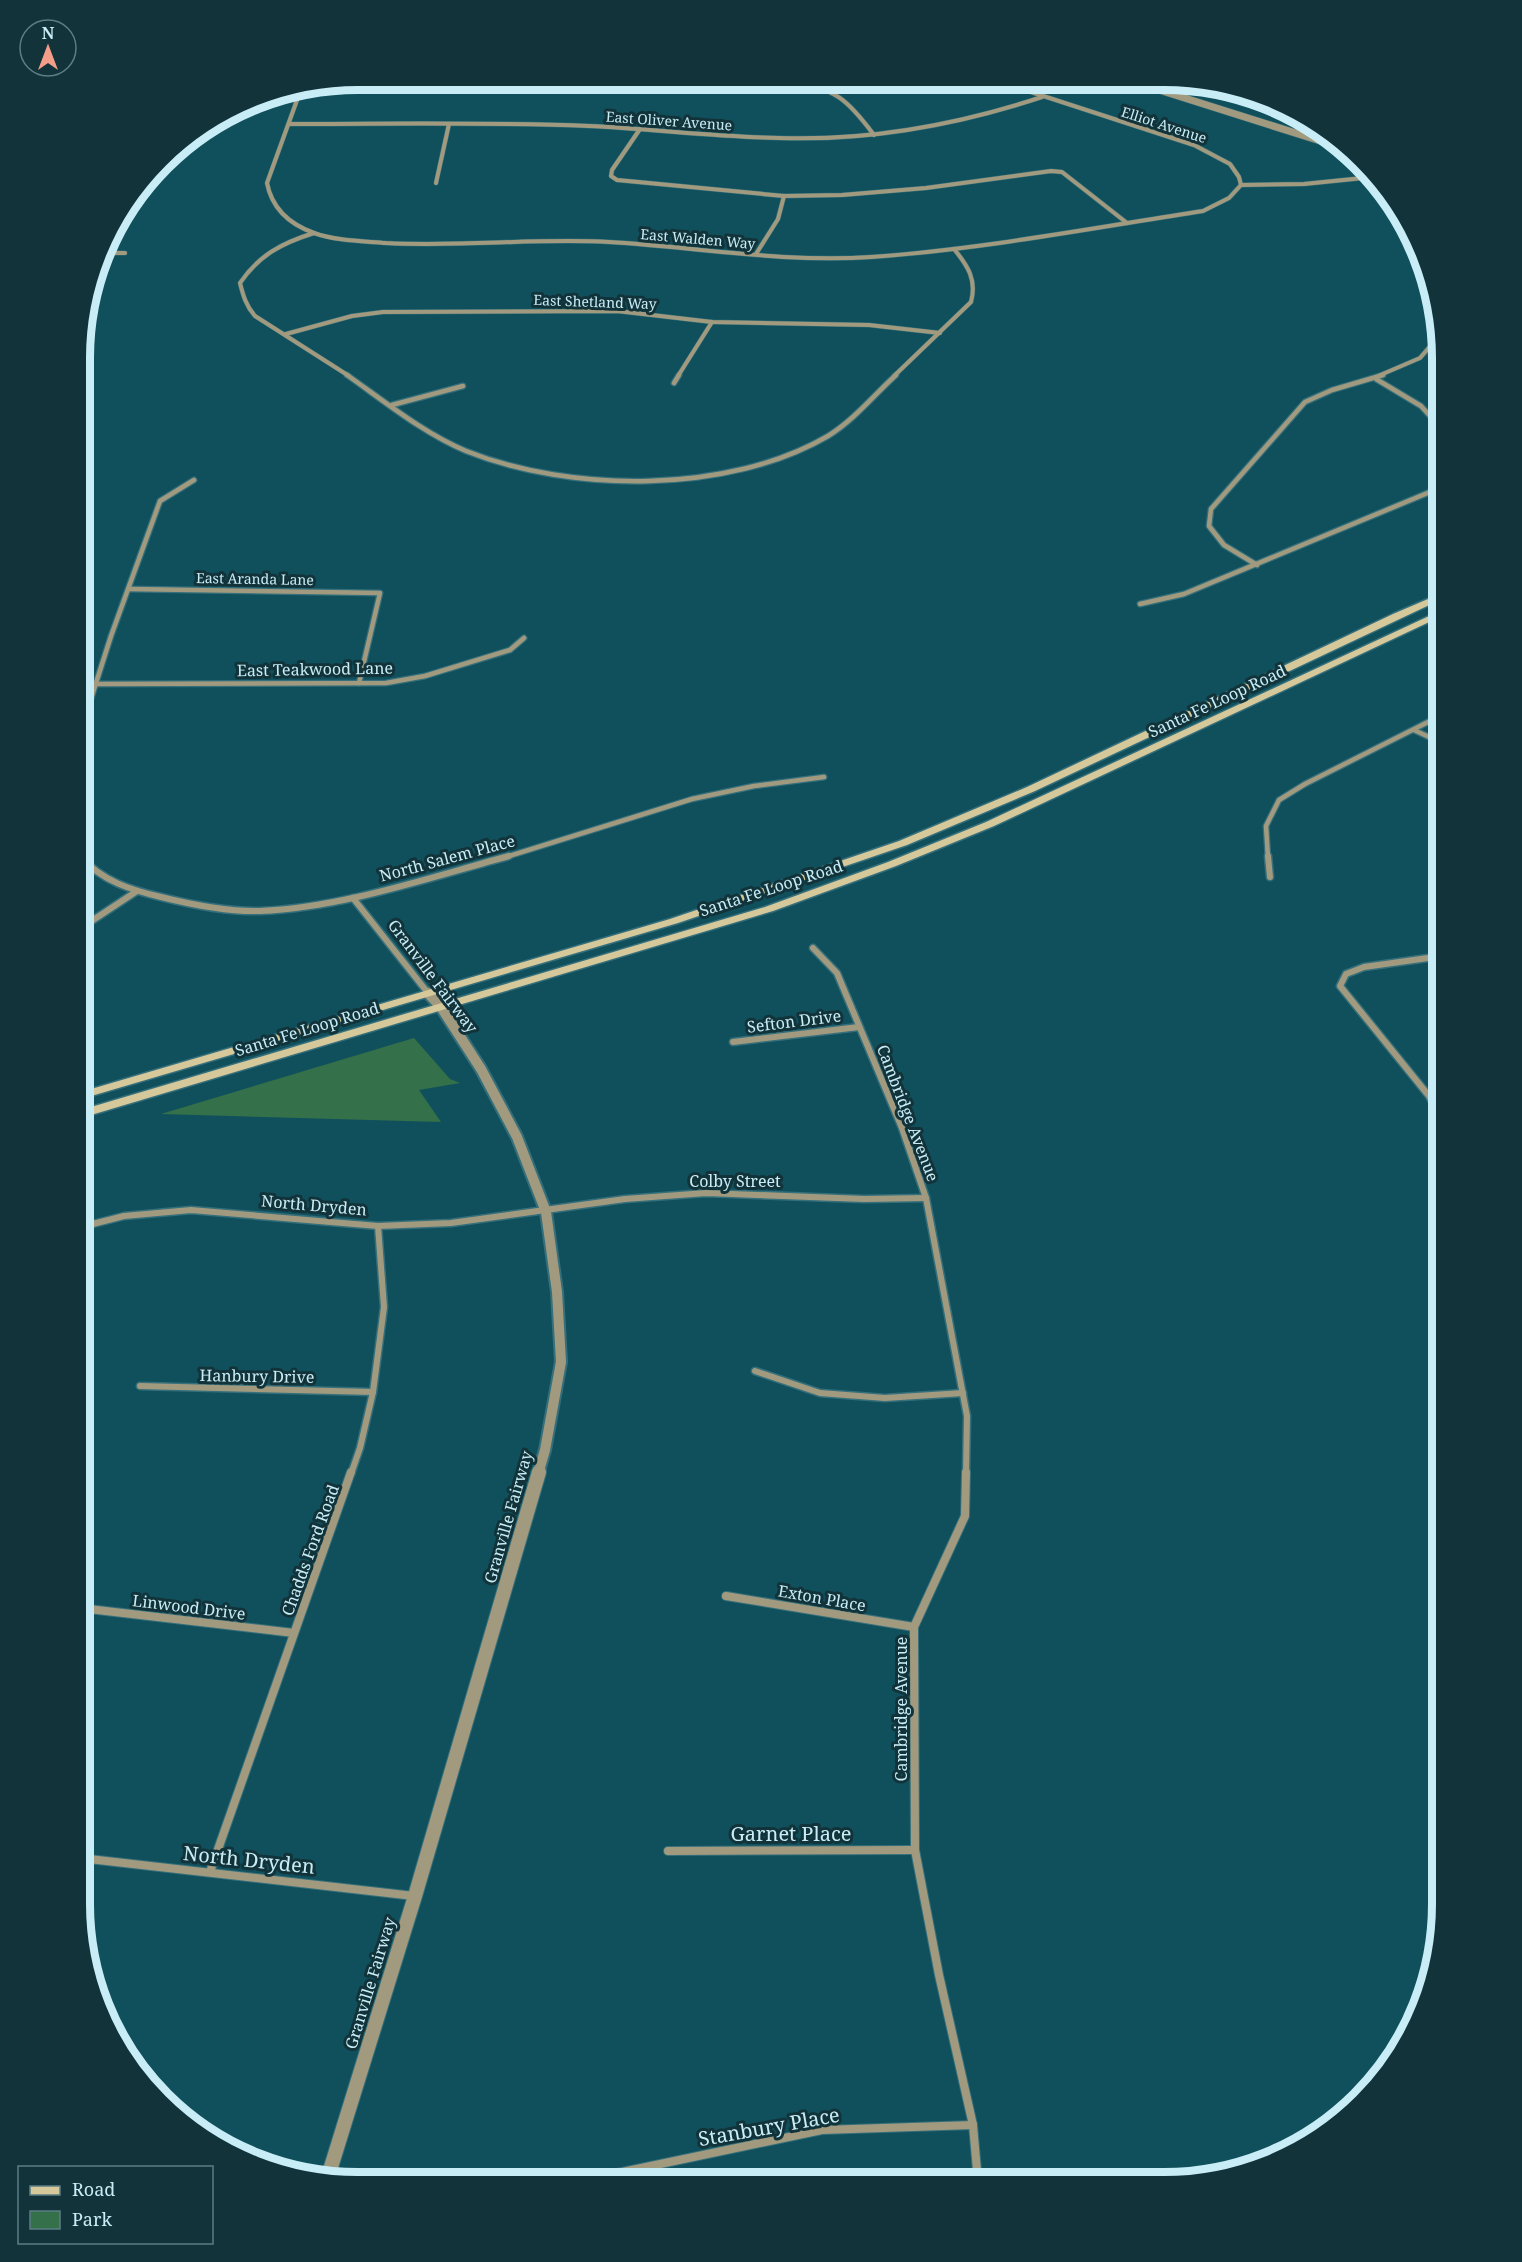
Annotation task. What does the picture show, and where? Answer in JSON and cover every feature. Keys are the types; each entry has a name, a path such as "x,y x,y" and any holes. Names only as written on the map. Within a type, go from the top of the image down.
{"main road":[{"name":"Santa Fe Loop Road","path":"90,1093 674,921 903,843 1031,789 1432,601"},
{"name":"Santa Fe Loop Road","path":"90,1111 769,909 892,864 990,824 1432,618"}],"street":[{"path":"825,90 840,94 850,101 873,135"},
{"name":"Elliot Avenue","path":"1022,90 1194,145 1219,156 1233,166 1241,185"},
{"path":"1159,90 1322,141"},
{"name":"East Walden Way","path":"299,97 267,183 270,199 283,216 314,232 355,241 391,245 607,242 813,258 858,257 954,249 1203,211 1224,202 1237,192 1241,185"},
{"name":"East Oliver Avenue","path":"290,124 536,124 792,138 873,135 958,122 1042,97"},
{"path":"436,183 449,124"},
{"path":"640,129 612,170 611,176 616,180 784,196 878,193 1051,171 1062,172 1127,223"},
{"path":"1241,185 1304,184 1362,178"},
{"path":"756,254 778,218 784,204 784,196"},
{"path":"314,232 287,241 250,265 240,283 244,301 255,315 438,436 466,451 523,468 558,475 611,480 714,475 767,463 806,449 829,435 971,302 974,293 973,274 954,249"},
{"path":"112,253 125,253"},
{"name":"East Shetland Way","path":"286,334 352,316 418,310 617,311 712,322 798,326 869,326 940,333"},
{"path":"674,382 712,322"},
{"path":"1257,565 1224,545 1209,526 1211,509 1305,402 1332,390 1376,379 1420,358 1431,345"},
{"path":"1376,379 1420,404 1432,414"},
{"path":"392,405 463,386"},
{"path":"90,704 111,636 160,501 194,480"},
{"path":"1140,604 1184,594 1432,491"},
{"name":"East Aranda Lane","path":"129,589 380,593 359,683"},
{"name":"East Teakwood Lane","path":"97,684 386,683 425,676 510,650 524,638"},
{"path":"1270,877 1266,826 1279,800 1305,784 1432,720"},
{"path":"1414,730 1432,738"},
{"name":"North Salem Place","path":"90,866 112,880 137,891 194,905 260,911 353,898 554,843 711,794 773,782 824,777"},
{"path":"90,922 137,891"},
{"name":"Granville Fairway","path":"330,2170 415,1896 545,1450 561,1362 557,1292 546,1212 517,1137 481,1069 441,1007 353,898"},
{"name":"Cambridge Avenue","path":"813,948 837,973 902,1128 926,1198 967,1416 965,1515 914,1627 915,1850 939,1975 973,2125 977,2172"},
{"path":"1432,957 1364,967 1346,974 1340,986 1432,1102"},
{"name":"Sefton Drive","path":"733,1042 859,1027"},
{"name":"Colby Street","path":"546,1212 625,1200 706,1193 864,1199 926,1198"},
{"name":"North Dryden","path":"90,1225 124,1216 190,1210 378,1226 451,1223 546,1212"},
{"name":"Chadds Ford Road","path":"210,1872 360,1448 373,1392 384,1307 378,1226"},
{"path":"754,1371 820,1393 885,1398 963,1393"},
{"name":"Hanbury Drive","path":"140,1386 373,1392"},
{"name":"Exton Place","path":"726,1596 914,1627"},
{"name":"Linwood Drive","path":"90,1609 294,1633"},
{"name":"Garnet Place","path":"668,1851 915,1850"},
{"name":"North Dryden","path":"90,1859 415,1896"},
{"name":"Stanbury Place","path":"622,2172 822,2130 973,2125"}],"green space":[{"path":"414,1038 450,1079 460,1083 419,1090 441,1122 161,1114"}]}
